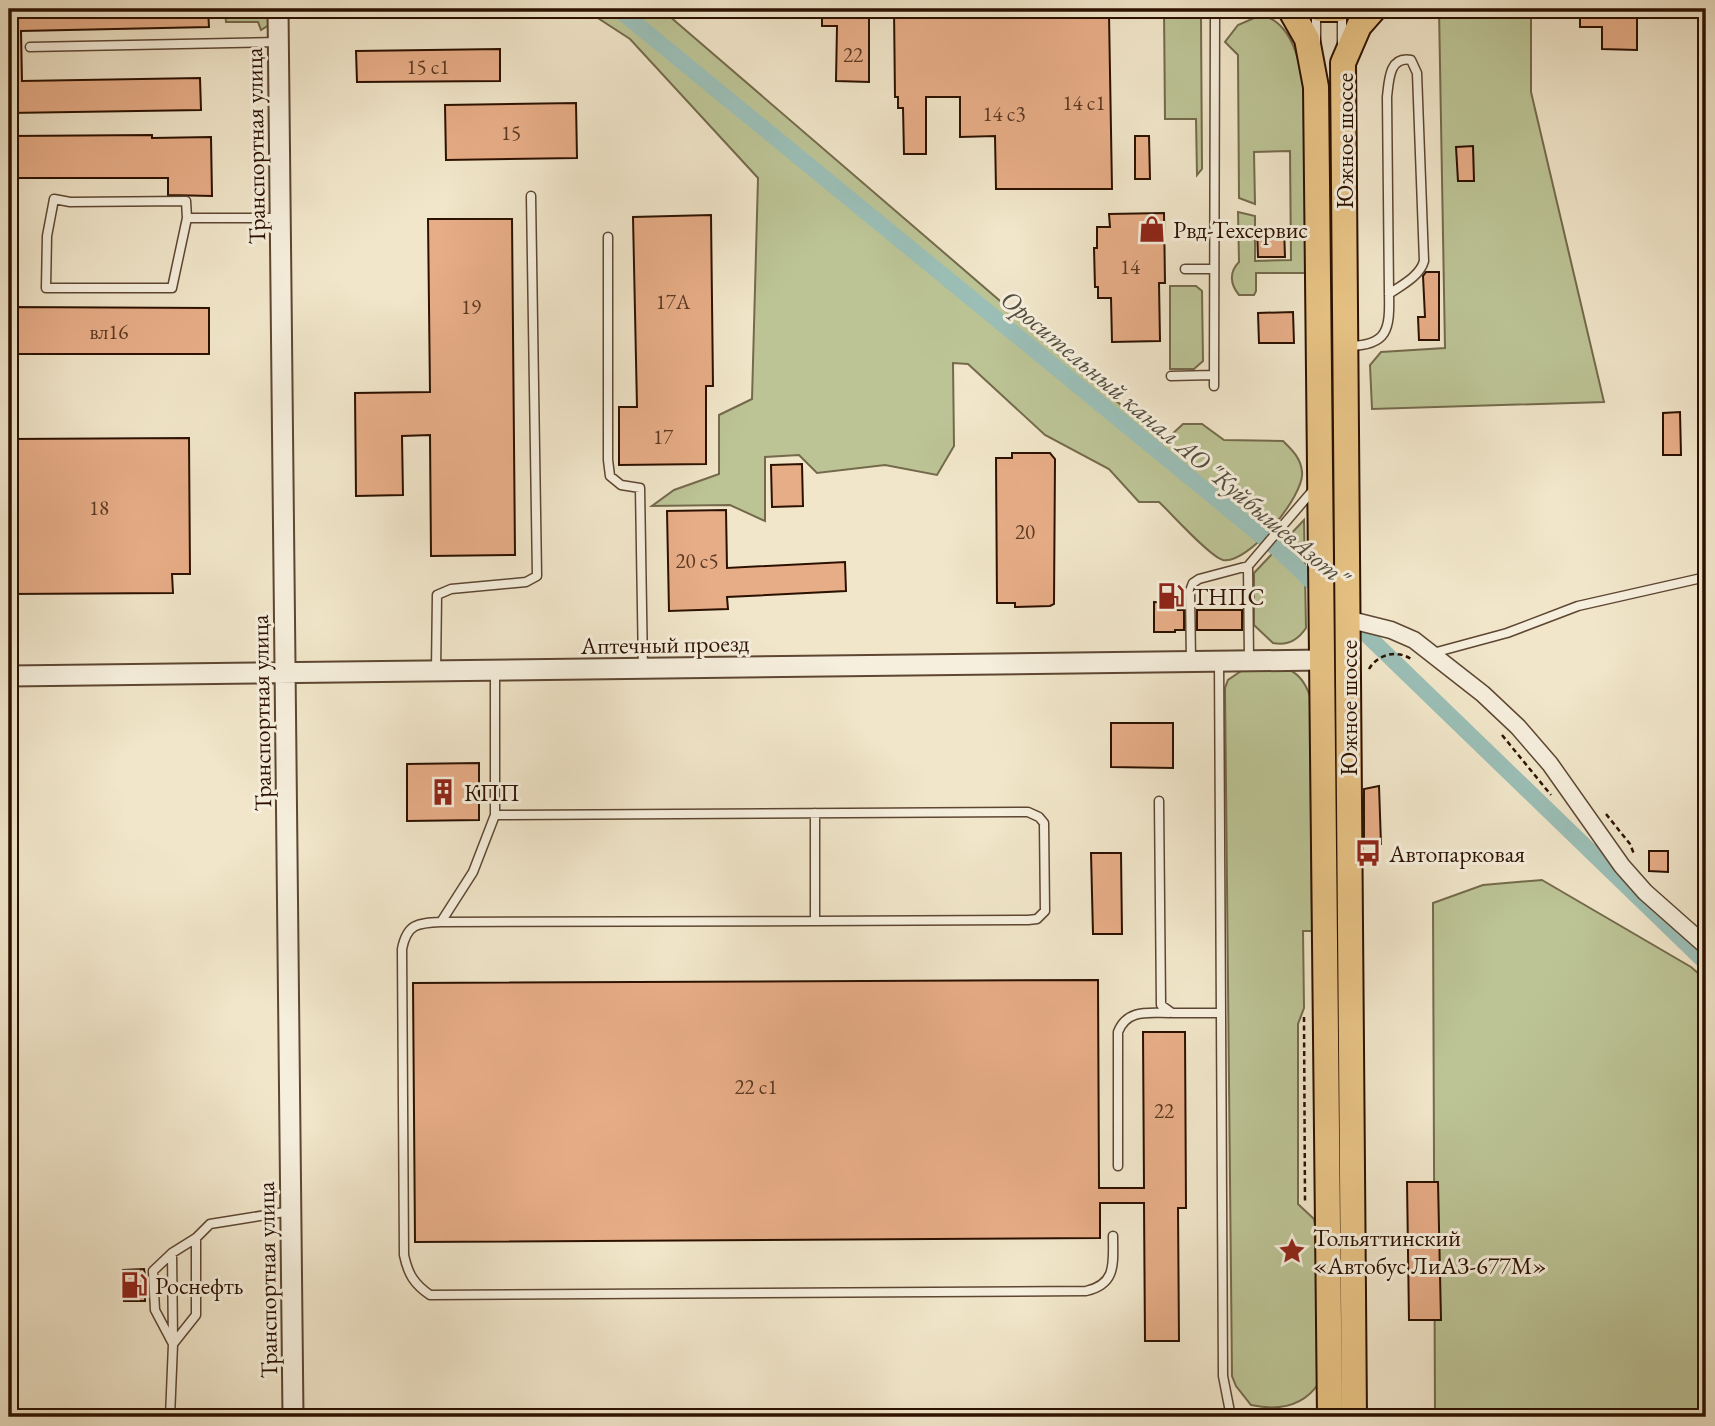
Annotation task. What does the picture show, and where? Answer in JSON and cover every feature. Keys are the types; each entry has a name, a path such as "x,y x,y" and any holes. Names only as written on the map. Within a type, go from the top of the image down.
{"main road":[{"name":"Южное шоссе","path":"1290,9 1307,39 1316,87 1330,1417"},
{"path":"1318,9 1341,9"},
{"name":"Южное шоссе","path":"1354,1417 1343,63 1354,35 1374,9"}],"street":[{"name":"Транспортная улица","path":"278,9 293,1417"},
{"path":"1348,619 1391,630 1414,640 1483,694 1518,727 1550,764 1622,866 1645,892 1706,946"},
{"name":"Аптечный проезд","path":"9,677 1322,660"}],"lane":[{"path":"1316,87 1318,9"},
{"path":"1341,9 1343,63"},
{"path":"1214,386 1216,10"},
{"path":"30,47 279,41"},
{"path":"1345,346 1371,345 1379,340 1386,331 1390,315 1389,294 1387,97 1393,65 1405,59 1411,60 1417,73 1424,261 1423,268 1415,276 1389,294"},
{"path":"436,671 437,595 451,589 526,582 537,576 531,196"},
{"path":"54,199 70,202 186,201 187,218 172,289 46,288 47,236 54,199"},
{"path":"187,218 280,218"},
{"path":"608,237 608,460 610,477 621,485 640,488 643,669"},
{"path":"1185,269 1214,270"},
{"path":"1171,376 1214,375"},
{"path":"1191,661 1190,591 1193,583 1248,566 1321,481"},
{"path":"1248,566 1249,660"},
{"path":"1433,653 1507,633 1578,606 1706,576"},
{"path":"1219,660 1223,1376 1231,1417"},
{"path":"441,922 473,872 495,815 495,671"},
{"path":"1159,801 1160,997 1165,1009 1172,1013"},
{"path":"815,813 815,921"},
{"path":"495,815 1035,814 1044,823 1045,911 1037,919 441,922 422,923 411,928 405,936 402,950 404,1255 412,1280 430,1295 1086,1292 1098,1289 1107,1281 1113,1266 1113,1236"},
{"path":"1118,1166 1118,1032 1121,1025 1136,1013 1221,1013"},
{"path":"173,1344 155,1310 153,1271 211,1224 291,1210"},
{"path":"173,1344 197,1315 196,1238"},
{"path":"170,1417 173,1344 172,1253"}],"path":[{"path":"1366,674 1371,664 1392,654 1406,656 1417,664"},
{"path":"1496,729 1552,796"},
{"path":"1606,813 1630,844 1636,861"}],"green space":[{"path":"225,9 270,9 269,25 261,30 258,22 226,22"},
{"path":"584,9 661,9 1157,436 1168,438 1183,424 1202,424 1224,440 1283,441 1298,458 1302,472 1300,483 1285,511 1246,552 1234,559 1223,560 1200,543 1159,502 1139,502 1109,469 1045,435 968,364 953,363 954,446 937,475 885,465 817,473 799,455 765,457 765,521 730,505 652,506 674,490 719,474 719,415 752,399 758,178 630,39"},
{"path":"1164,9 1193,9 1201,18 1202,169 1197,175 1196,119 1165,119"},
{"path":"1439,9 1531,9 1531,92 1604,402 1372,409 1370,365 1381,352 1445,348"},
{"path":"1261,15 1273,20 1290,38 1302,77 1305,102 1308,273 1256,273 1254,295 1239,295 1232,278 1239,262 1238,212 1255,216 1255,261 1291,260 1290,151 1254,152 1255,204 1239,198 1238,55 1225,42 1238,25"},
{"path":"1170,286 1196,286 1202,291 1203,361 1194,369 1170,369"},
{"path":"1304,520 1306,628 1292,641 1273,643 1254,625 1254,573"},
{"path":"1247,667 1277,667 1293,672 1305,685 1310,696 1312,931 1303,931 1304,1008 1298,1024 1298,1204 1314,1219 1317,1235 1319,1383 1306,1397 1281,1407 1251,1405 1236,1386 1232,1376 1225,688 1228,680"},
{"path":"1542,880 1691,967 1706,980 1706,1417 1435,1417 1433,903 1483,885"}],"building":[{"path":"9,9 208,9 209,27 21,31 22,81 200,78 201,110 9,113"},
{"path":"822,9 869,9 869,82 836,81 837,26 822,26"},
{"path":"894,9 1040,9 1040,15 1109,14 1112,189 996,189 995,136 960,137 960,97 926,97 926,154 904,154 903,108 898,108 898,97 895,97"},
{"path":"1585,9 1637,9 1637,50 1602,49 1602,27 1580,27 1580,14 1585,14"},
{"path":"500,49 500,81 357,82 356,51"},
{"path":"576,103 577,158 446,160 445,105"},
{"path":"152,135 152,138 211,137 212,196 168,195 168,178 9,178 9,136"},
{"path":"1135,136 1149,136 1150,179 1135,179"},
{"path":"1473,146 1474,181 1458,181 1456,147"},
{"path":"1164,213 1165,283 1159,283 1160,341 1112,342 1111,298 1098,298 1098,287 1095,287 1094,248 1097,248 1097,227 1110,227 1109,214"},
{"path":"711,215 713,386 706,386 706,464 619,465 619,407 637,407 633,217"},
{"path":"428,219 512,219 515,555 431,556 430,435 402,436 403,495 356,496 355,393 430,392"},
{"path":"1284,228 1285,257 1258,257 1257,229"},
{"path":"1426,272 1439,272 1439,340 1419,340 1418,317 1425,317 1423,276"},
{"path":"9,307 209,308 209,354 9,354"},
{"path":"1293,312 1294,343 1259,343 1258,313"},
{"path":"1680,412 1681,455 1663,455 1663,413"},
{"path":"189,438 190,574 172,574 173,593 9,594 9,439"},
{"path":"1012,453 1050,453 1055,459 1054,604 1050,606 1015,607 1015,603 997,603 996,458 1012,458"},
{"path":"802,464 803,506 772,507 771,465"},
{"path":"726,510 727,568 845,562 846,591 727,597 728,609 669,611 667,511"},
{"path":"1154,602 1176,603 1176,610 1184,610 1184,630 1154,632"},
{"path":"1197,610 1242,610 1242,630 1197,630"},
{"path":"1111,723 1173,723 1173,768 1111,767"},
{"name":"КПП","path":"479,763 479,820 407,821 407,764"},
{"path":"1379,786 1381,844 1364,843 1364,789"},
{"path":"1649,851 1668,851 1668,872 1649,871"},
{"path":"1091,853 1121,853 1122,934 1093,934"},
{"path":"1098,980 1099,1188 1144,1188 1143,1032 1185,1032 1186,1208 1178,1208 1179,1341 1145,1341 1144,1203 1100,1203 1100,1238 415,1242 413,983"},
{"path":"1407,1182 1438,1182 1441,1320 1409,1320"},
{"name":"Роснефть","path":"144,1269 148,1297 145,1297 145,1301 124,1301 123,1270"}],"waterway":[{"name":"Оросительный канал АО \"КуйбышевАзот\"","path":"618,9 1281,552 1706,963"}],"place":[{"name":"Рвд-Техсервис","path":"1152,229"},
{"name":"ТНПС","path":"1171,596"},
{"name":"КПП","path":"443,792"},
{"name":"Автопарковая","path":"1368,853"},
{"name":"Тольяттинский «Автобус ЛиАЗ-677М»","path":"1292,1251"},
{"name":"Роснефть","path":"134,1285"}]}
